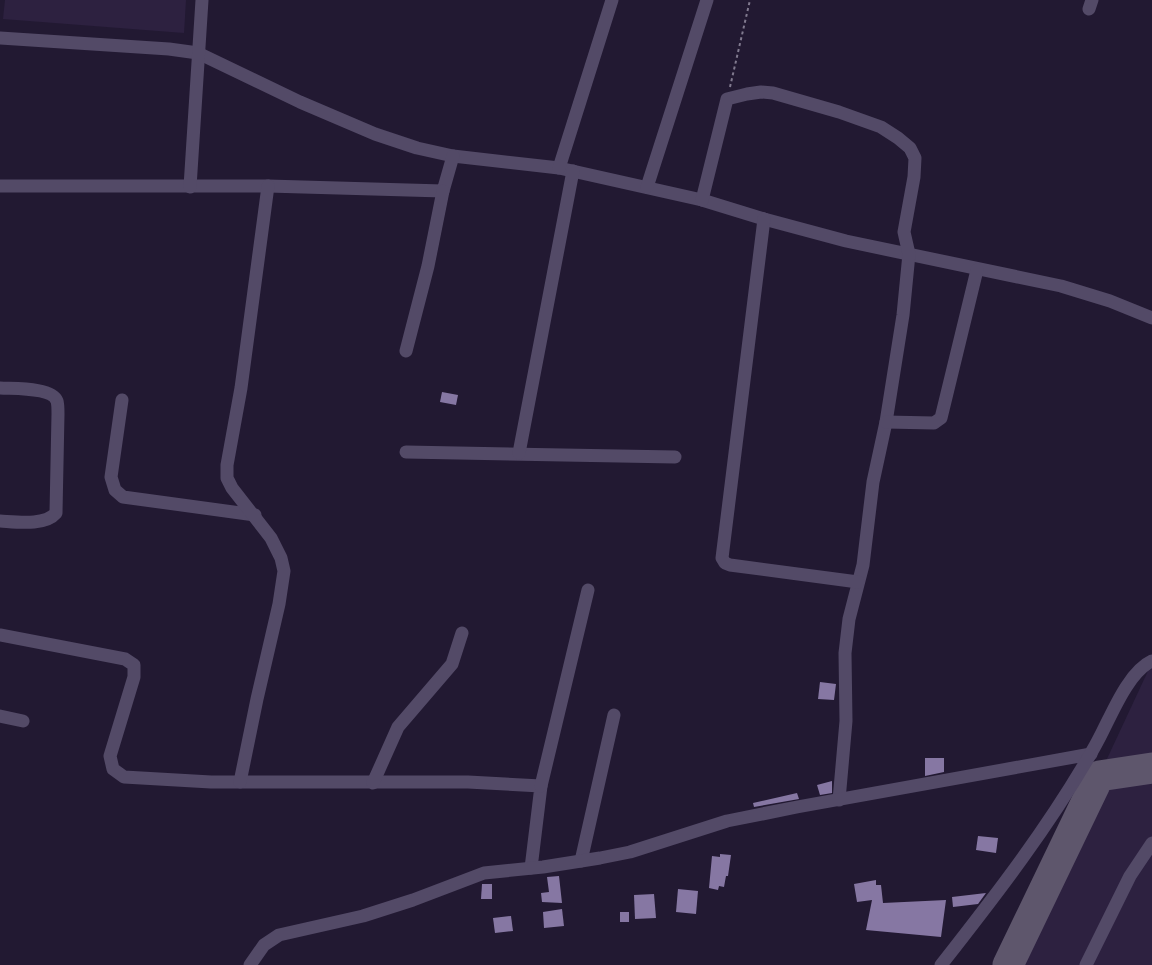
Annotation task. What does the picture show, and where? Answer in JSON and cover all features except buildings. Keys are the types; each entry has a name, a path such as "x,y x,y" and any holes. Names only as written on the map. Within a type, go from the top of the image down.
{"street":[{"path":"190,187 202,0"},
{"path":"559,168 612,0"},
{"path":"647,187 707,0"},
{"path":"0,38 169,48 198,53 300,102 375,134 417,148 453,156 559,168 647,187 702,200 764,219 846,241 977,270 1061,286 1110,301 1152,318"},
{"path":"702,200 727,99 747,94 773,93 839,112 881,127 910,148 915,158 914,177 904,232 909,254 903,315 886,422 873,482 863,565 849,619 845,654 846,720 839,800"},
{"path":"406,351 428,266 443,191 453,156"},
{"path":"519,453 573,171"},
{"path":"0,186 268,186 443,191"},
{"path":"240,782 279,604 284,571 281,558 272,538 246,507 232,488 227,478 227,465 241,388 268,186"},
{"path":"764,219 722,558 724,563 730,565 858,582"},
{"path":"886,422 934,423 942,418 977,270"},
{"path":"0,388 43,391 52,394 57,400 58,414 56,513 51,519 44,521 0,521"},
{"path":"122,400 111,477 115,490 123,497 254,515"},
{"path":"406,452 675,457"},
{"path":"531,868 541,786 588,590"},
{"path":"373,783 398,727 452,664 462,633"},
{"path":"0,635 125,659 134,665 134,677 110,756 113,769 124,777 240,782 468,782 541,786"},
{"path":"941,965 1030,848 1091,754 1125,690 1146,664 1152,661"},
{"path":"581,861 614,715"},
{"path":"0,716 23,721"},
{"path":"250,965 264,945 279,935 363,916 412,900 484,873 581,861 630,852 727,821 1091,754"},
{"path":"1086,965 1130,876 1152,843"}],"path":[{"path":"727,99 750,0"}],"shaded area":[{"path":"5,0 186,0 184,33 3,19"},
{"path":"1152,669 1152,965 1006,965 1095,775 1099,776 1148,671"}],"taxiway":[{"path":"1008,965 1099,776 1152,768"}]}
